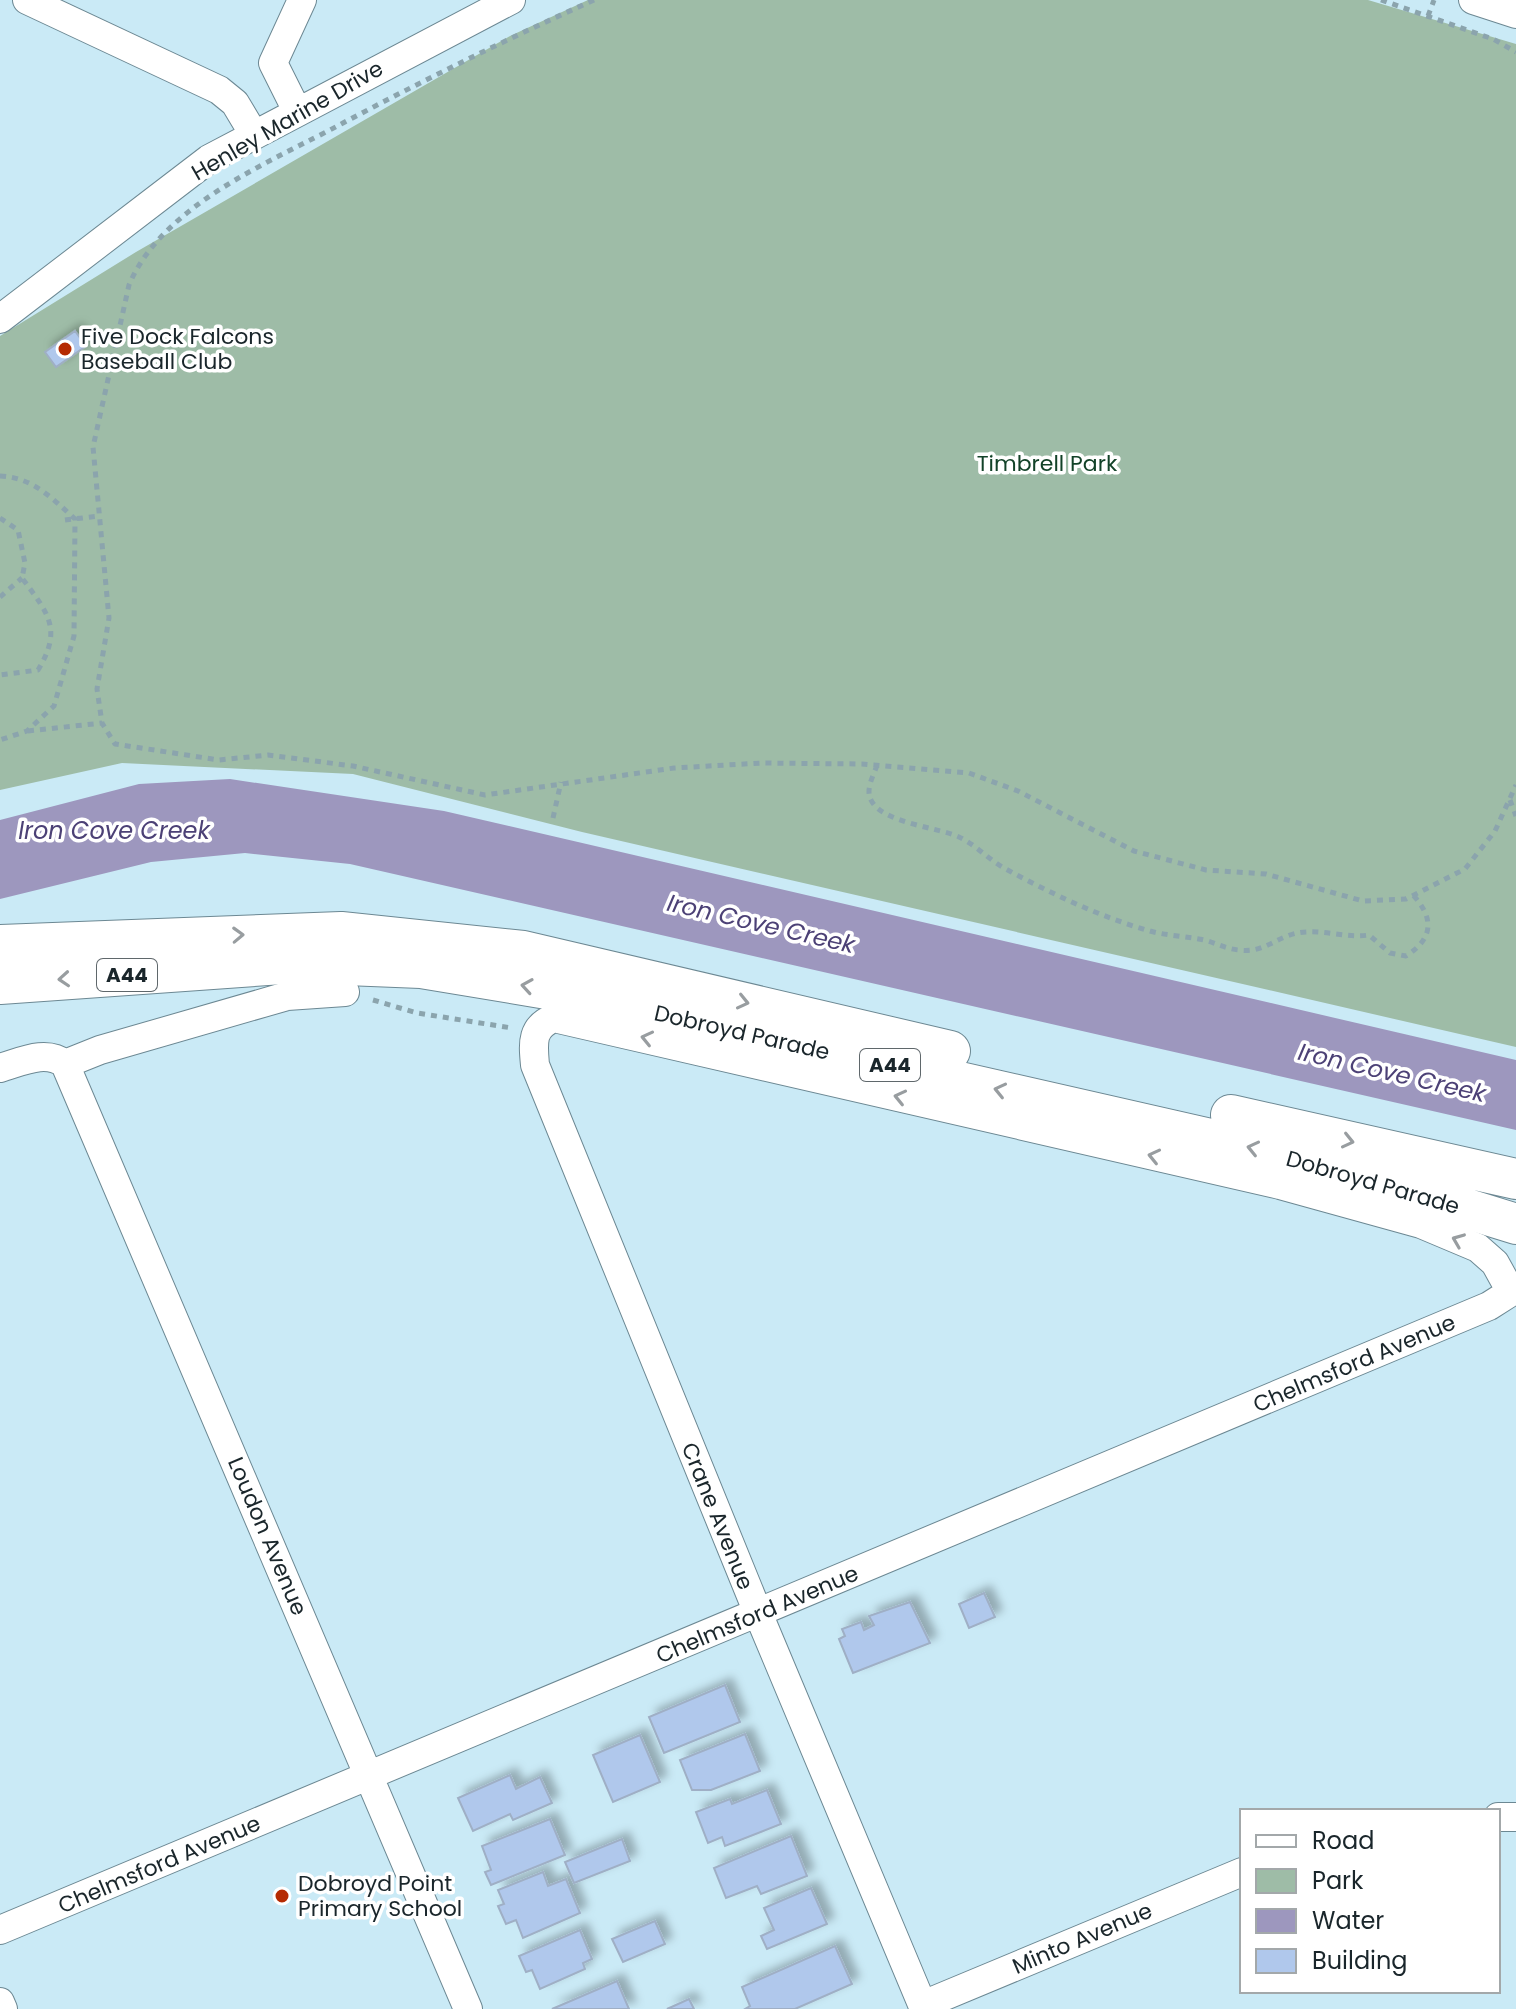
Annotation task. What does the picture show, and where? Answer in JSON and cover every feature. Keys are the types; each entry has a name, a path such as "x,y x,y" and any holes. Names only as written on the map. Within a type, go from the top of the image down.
{"highway":[{"name":"Dobroyd Parade","path":"0,945 341,932 509,949 1516,1179"},
{"name":"Dobroyd Parade","path":"0,984 297,963 421,968 559,991 1295,1158 1516,1224"}],"street":[{"path":"27,0 219,90 235,103 253,133"},
{"path":"297,111 273,63 302,0"},
{"name":"Henley Marine Drive","path":"0,319 209,159 253,133 511,0"},
{"path":"1483,2 1516,14"},
{"path":"0,1068 51,1056 65,1064 100,1050 287,996 345,992"},
{"name":"Dobroyd Parade","path":"536,1031 543,1022 554,1018 565,1019 1280,1185 1421,1224 1478,1248 1495,1263 1511,1292"},
{"name":"Crane Avenue","path":"536,1031 535,1065 758,1613 924,2007"},
{"name":"Loudon Avenue","path":"65,1064 468,2009"},
{"name":"Chelmsford Avenue","path":"0,1930 1489,1306 1511,1292"},
{"name":"Minto Avenue","path":"924,2007 1240,1873"},
{"path":"0,2002 3,2009"}],"path":[{"path":"594,0 469,56 227,183 146,252 129,285 93,447 109,618 97,689 102,723 115,744 166,755 219,760 282,757 353,766 485,795 674,768 762,763 877,765 969,773 1018,791 1134,851 1206,870 1266,874 1363,901 1406,899 1465,869 1495,831 1516,785"},
{"path":"1381,0 1516,52"},
{"path":"1428,16 1434,0"},
{"path":"0,476 13,476 41,488 75,519 74,636 54,706 27,731"},
{"path":"65,520 99,516"},
{"path":"0,518 18,530 25,563 22,578 0,597"},
{"path":"0,675 38,670 48,654 53,631 46,610 22,578"},
{"path":"0,740 27,731 102,723"},
{"path":"877,765 868,789 871,800 878,808 904,821 961,838 1006,869 1088,909 1151,931 1206,940 1241,951 1260,950 1290,935 1306,932 1349,938 1369,935 1390,953 1406,956 1417,949 1429,927 1428,912 1413,895"},
{"path":"553,818 561,782"},
{"path":"1510,799 1516,816"},
{"path":"345,992 417,1013 536,1031"}],"green space":[{"name":"Timbrell Park","path":"588,0 1368,0 1516,44 1516,1047 582,832 353,774 122,763 0,790 0,336 136,252 510,36"}],"water":[{"name":"Iron Cove Creek","path":"230,779 444,811 1516,1060 1516,1130 350,864 245,853 151,862 0,899 0,820 139,784"}],"building":[{"name":"Five Dock Falcons Baseball Club","path":"75,331 86,346 56,367 45,352"},
{"path":"984,1593 995,1617 969,1628 959,1604"},
{"path":"910,1602 930,1643 853,1673 839,1639 845,1636 842,1629 861,1622 864,1630 874,1625 869,1616"},
{"path":"725,1685 740,1722 664,1753 649,1717"},
{"path":"745,1734 760,1771 711,1790 692,1790 680,1760"},
{"path":"640,1735 660,1782 613,1802 593,1755"},
{"path":"510,1775 516,1789 540,1777 552,1803 513,1820 510,1814 473,1831 458,1798"},
{"path":"767,1790 781,1824 725,1846 722,1837 708,1843 696,1812 730,1799 732,1804"},
{"path":"550,1819 565,1855 491,1885 485,1872 491,1870 482,1846"},
{"path":"791,1836 807,1876 761,1894 757,1886 726,1898 714,1868"},
{"path":"622,1839 630,1861 574,1883 565,1862"},
{"path":"543,1872 548,1886 566,1879 580,1913 523,1938 516,1920 506,1924 498,1906 504,1904 498,1890"},
{"path":"811,1888 827,1924 767,1949 761,1936 774,1930 764,1908"},
{"path":"655,1921 665,1944 623,1962 612,1939"},
{"path":"580,1930 592,1959 583,1963 585,1969 540,1989 532,1970 526,1972 519,1956"},
{"path":"835,1946 852,1984 795,2009 745,2009 750,2006 742,1987"},
{"path":"617,1981 629,2009 552,2009"},
{"path":"689,1999 694,2009 667,2009"}],"place":[{"name":"Five Dock Falcons Baseball Club","path":"65,349"},
{"name":"Dobroyd Point Primary School","path":"282,1896"}]}
